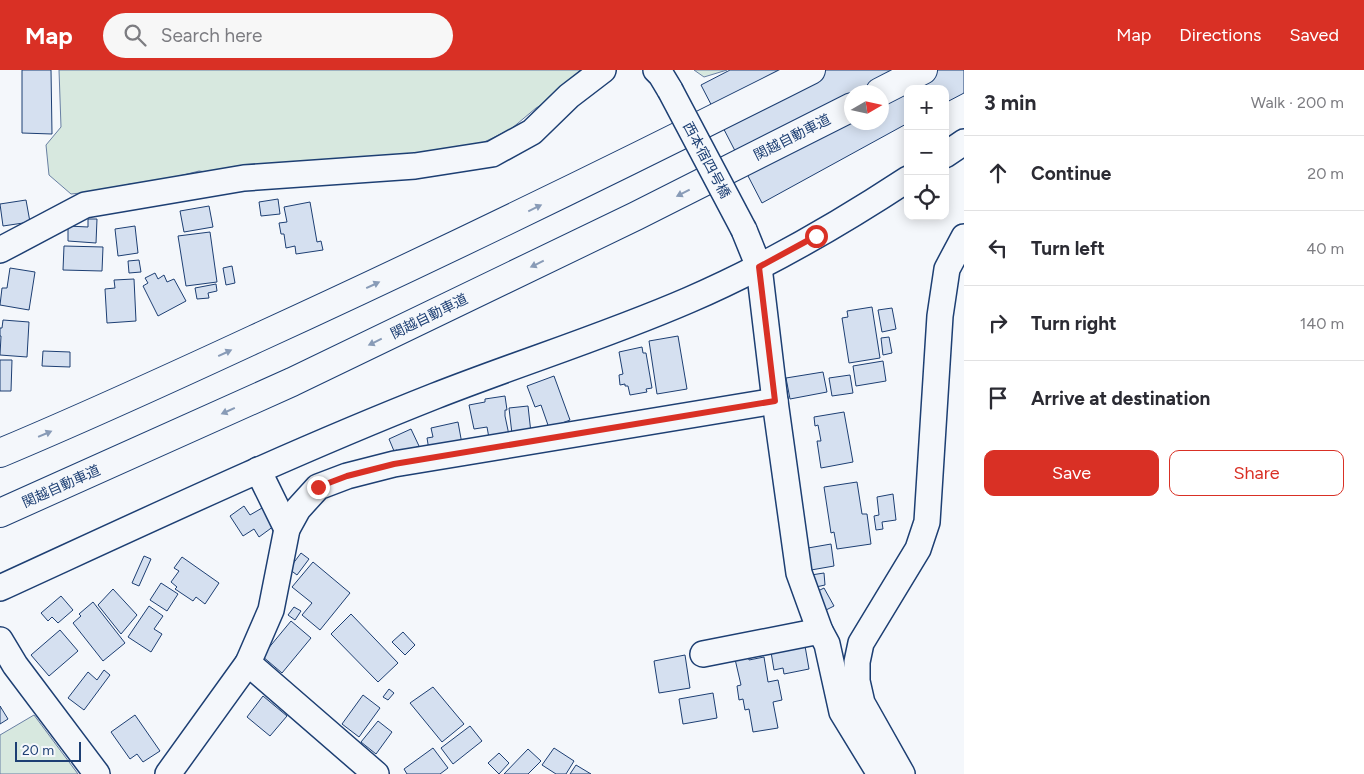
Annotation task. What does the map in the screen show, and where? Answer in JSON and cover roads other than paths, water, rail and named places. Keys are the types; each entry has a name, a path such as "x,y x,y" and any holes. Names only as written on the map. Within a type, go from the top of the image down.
{"highway":[{"path":"0,453 81,419 413,266 610,172 811,70"},
{"path":"889,87 923,70"},
{"name":"関越自動車道","path":"0,513 292,382 636,216 844,111"}],"street":[{"path":"0,250 85,205 244,178 415,166 492,154 532,132 569,96 603,70"},
{"name":"西本宿四号橋","path":"656,70 670,90 744,230 759,267 775,401 799,573 820,631 827,644 842,712 880,774"},
{"path":"949,152 964,142"},
{"path":"0,588 258,470 436,396 620,328 689,300 759,267 816,236 904,181"},
{"path":"902,774 862,703 857,681 857,662 861,644 918,549 927,522 940,316 947,269 964,237"},
{"path":"168,774 248,663 270,610 287,528 298,509 318,487 347,476 394,464 775,401"},
{"path":"258,470 287,528"},
{"path":"703,654 820,631"},
{"path":"0,640 15,666 97,774"},
{"path":"248,663 376,774"}]}
